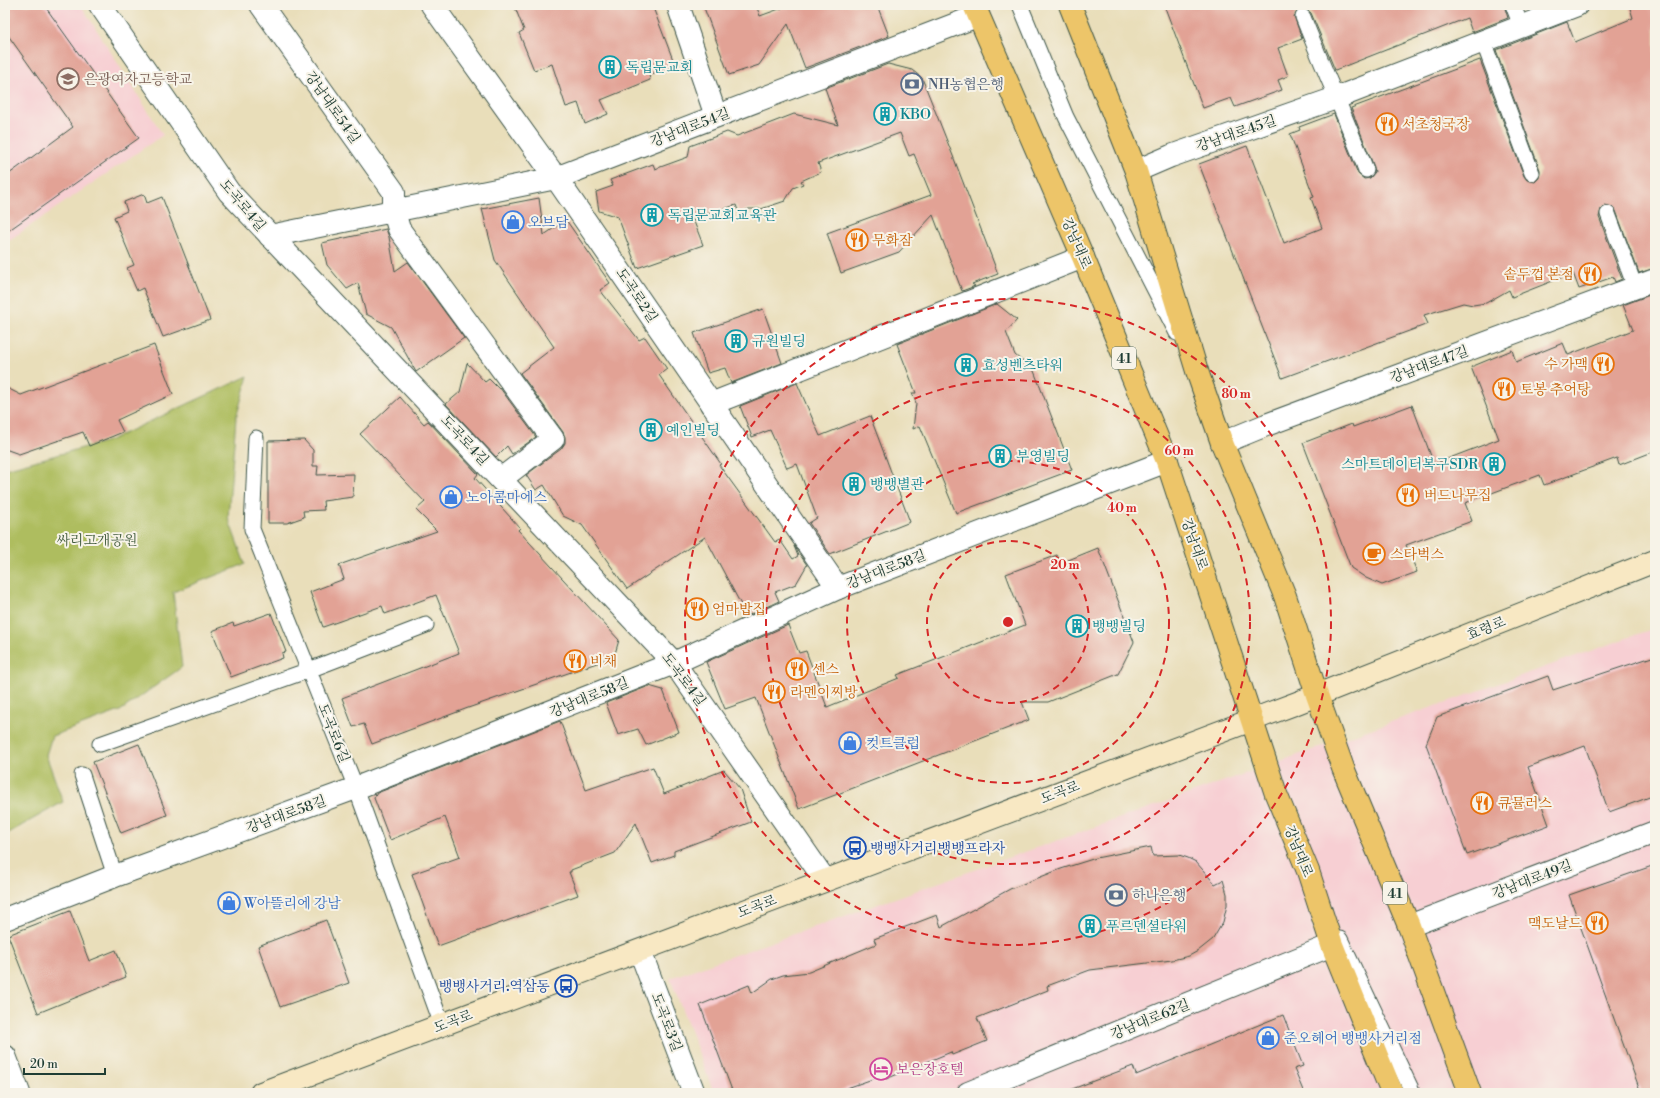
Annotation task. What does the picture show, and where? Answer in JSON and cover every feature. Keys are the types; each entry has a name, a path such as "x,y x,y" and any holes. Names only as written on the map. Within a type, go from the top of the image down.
{"main road":[{"name":"41","path":"1070,5 1136,171 1197,372 1222,443 1285,596 1317,695 1343,768 1409,926 1470,1093"},
{"name":"강남대로","path":"976,11 1083,257 1167,461 1276,794 1308,871 1332,945 1392,1093"},
{"name":"효령로","path":"1252,720 1655,561"},
{"name":"도곡로","path":"261,1093 1252,720"}],"street":[{"name":"도곡로4길","path":"100,5 229,192 674,663 825,880"},
{"name":"강남대로54길","path":"261,5 394,192 394,212 399,229 553,439 501,479"},
{"name":"도곡로2길","path":"432,5 556,178 838,588"},
{"path":"678,5 716,116"},
{"name":"강남대로45길","path":"1136,171 1171,156 1336,98 1577,5"},
{"name":"강남대로54길","path":"270,236 556,178 716,116 976,11"},
{"path":"711,404 1083,257"},
{"name":"강남대로47길","path":"1222,443 1266,425 1645,284"},
{"name":"강남대로58길","path":"5,919 115,876 356,788 674,663 838,588 1167,461"},
{"name":"강남대로49길","path":"1409,926 1655,832"},
{"name":"강남대로62길","path":"970,1093 1332,945"},
{"name":"도곡로3길","path":"640,951 694,1093"},
{"path":"5,1056 19,1093"}],"lane":[{"path":"1020,5 1066,117 1197,372"},
{"path":"1513,5 1520,26"},
{"path":"1303,17 1336,98 1343,110 1366,170"},
{"path":"1483,41 1532,173"},
{"name":"강남대로47길","path":"1608,214 1645,284"},
{"name":"도곡로6길","path":"256,438 252,529 356,788 442,1025"},
{"path":"100,744 309,670 426,625"},
{"path":"82,775 115,876"},
{"path":"1308,871 1413,1093"}],"shaded area":[{"path":"5,5 81,5 163,135 5,243"},
{"path":"1655,628 1655,1093 714,1093 670,978"}],"green space":[{"name":"싸리고개공원","path":"248,376 236,418 228,518 245,564 173,592 182,667 120,711 52,736 46,755 63,802 5,835 5,469 108,441"}],"building":[{"name":"은광여자고등학교","path":"5,5 44,5 139,138 5,233 5,177 73,127 5,31"},
{"name":"독립문교회","path":"514,5 652,5 675,65 649,75 650,80 601,100 608,114 585,124 578,103 566,107 552,64 534,70 519,33 524,30"},
{"path":"703,5 756,5 760,16 782,8 781,5 877,5 889,36 805,68 788,24 759,65 729,75"},
{"path":"1164,5 1504,5 1508,18 1472,32 1467,18 1335,70 1311,13 1305,8 1300,9 1294,16 1302,39 1278,48 1288,76 1278,80 1282,90 1235,107 1231,98 1203,108"},
{"path":"1629,5 1655,5 1655,268 1639,273 1616,211 1613,207 1605,205 1601,209 1599,217 1622,279 1615,282 1613,277 1579,289 1573,273 1512,297 1509,290 1486,303 1473,305 1463,303 1424,315 1428,324 1282,378 1199,164 1247,146 1284,243 1322,228 1311,198 1314,197 1290,134 1300,130 1299,127 1334,114 1358,174 1364,179 1370,178 1375,172 1374,167 1351,108 1480,60 1524,176 1527,180 1535,182 1539,178 1540,170 1496,50 1567,22 1575,42 1633,18"},
{"path":"888,64 912,70 922,78 953,156 998,274 972,284 975,286 962,291 933,215 899,252 841,273 827,233 931,195 914,154 909,156 900,133 818,163 821,172 801,181 803,184 793,188 785,201 761,209 749,209 739,213 736,205 693,219 703,245 637,268 618,217 599,211 596,192 613,186 610,180 653,164 655,169 688,157 690,146 727,132 737,136 794,114 838,125 825,88"},
{"path":"144,194 147,203 162,197 210,320 163,337 143,288 137,291 127,268 134,265 114,217 127,211 124,202"},
{"path":"539,198 544,235 566,220 610,283 600,290 639,340 645,337 667,369 659,375 721,464 719,465 775,542 780,540 793,559 798,556 794,546 807,565 796,584 775,592 779,601 747,616 705,537 627,589 582,525 563,516 544,485 536,490 526,475 561,449 565,443 563,432 520,373 554,347 495,260 482,209"},
{"path":"386,229 389,237 395,271 408,262 464,338 416,372 391,327 366,314 358,283 347,289 327,265 322,243"},
{"path":"1655,293 1655,451 1619,465 1617,458 1544,485 1540,475 1465,503 1472,521 1406,545 1417,572 1382,585 1366,578 1351,568 1303,443 1352,424 1353,427 1412,405 1434,464 1499,439 1471,367 1512,350 1516,362 1563,343 1568,355 1633,330 1623,305"},
{"path":"997,304 1017,320 1006,332 1015,355 1034,371 1072,470 956,513 920,426 913,429 916,403 912,393 916,393 897,344"},
{"name":"규원빌딩","path":"763,309 782,363 731,383 725,368 708,373 694,333"},
{"path":"154,345 173,394 117,420 123,432 89,446 83,432 19,454 5,449 5,387 21,395"},
{"path":"467,363 485,382 489,379 499,389 500,388 536,437 512,454 507,446 496,457 446,404 460,392"},
{"name":"뱅뱅별관","path":"797,383 820,436 870,416 910,522 830,554 809,523 817,518 797,464 787,468 770,430 752,437 740,406"},
{"path":"400,397 424,424 428,421 478,474 475,478 520,528 518,530 619,640 614,657 468,708 372,744 364,724 353,727 342,698 459,653 436,595 385,614 382,606 323,627 310,592 344,579 339,565 437,531 416,510 425,502 360,434"},
{"path":"304,440 313,450 313,466 318,466 317,475 354,474 353,497 323,501 324,510 303,511 304,517 287,523 268,523 268,441"},
{"path":"1098,548 1134,642 1118,674 1048,702 1022,702 1029,720 799,809 756,698 725,709 706,662 788,625 799,653 806,651 827,707 899,678 897,675 1025,625 1006,574 1057,555 1061,563"},
{"path":"271,613 286,652 282,653 283,658 231,677 212,631 233,623 234,626"},
{"path":"1655,656 1655,795 1609,812 1585,746 1528,767 1549,825 1467,855 1426,744 1437,717 1548,676 1553,690"},
{"path":"649,686 663,690 679,732 646,745 638,729 618,735 606,703"},
{"path":"560,721 586,790 653,767 664,794 724,770 740,789 751,822 674,851 674,855 652,863 636,823 615,853 569,872 578,895 438,946 412,874 460,857 445,817 390,840 374,798 377,793"},
{"path":"139,744 167,815 121,833 93,762"},
{"path":"1151,847 1153,856 1179,855 1188,858 1196,862 1215,884 1223,880 1227,894 1227,905 1223,922 1213,939 1198,951 1189,956 1172,960 1090,970 1047,986 1048,990 977,1018 987,1041 952,1055 951,1052 886,1079 884,1075 833,1093 733,1093 700,1005 749,985 752,993 772,979 783,975 809,972 876,944 874,939 937,915 941,927 1010,889 1061,869 1096,858"},
{"path":"1655,865 1655,1093 1641,1093 1569,895"},
{"path":"70,911 89,961 116,950 126,977 38,1013 8,935"},
{"path":"326,920 349,983 280,1007 258,946"},
{"path":"1283,1015 1303,1066 1294,1069 1304,1093 1068,1093 1067,1091 1133,1066 1136,1075"}],"place":[{"name":"독립문교회","path":"610,67"},
{"name":"은광여자고등학교","path":"68,79"},
{"name":"NH농협은행","path":"912,84"},
{"name":"KBO","path":"885,114"},
{"name":"서초청국장","path":"1387,124"},
{"name":"독립문교회교육관","path":"652,215"},
{"name":"오브담","path":"513,222"},
{"name":"무화잠","path":"857,240"},
{"name":"솥두껍 본점","path":"1590,274"},
{"name":"규원빌딩","path":"736,341"},
{"name":"수 가맥","path":"1603,364"},
{"name":"효성벤츠타워","path":"966,365"},
{"name":"토봉 추어탕","path":"1504,389"},
{"name":"예인빌딩","path":"651,430"},
{"name":"부영빌딩","path":"1000,456"},
{"name":"스마트데이터복구SDR","path":"1494,464"},
{"name":"뱅뱅별관","path":"854,484"},
{"name":"버드나무집","path":"1408,495"},
{"name":"노아콤마에스","path":"451,497"},
{"name":"스타벅스","path":"1374,554"},
{"name":"엄마밥집","path":"697,609"},
{"name":"뱅뱅빌딩","path":"1077,626"},
{"name":"비채","path":"575,661"},
{"name":"센스","path":"797,669"},
{"name":"라멘이찌방","path":"774,692"},
{"name":"컷트클럽","path":"850,743"},
{"name":"큐뮬러스","path":"1482,803"},
{"name":"뱅뱅사거리뱅뱅프라자","path":"855,848"},
{"name":"하나은행","path":"1116,895"},
{"name":"W아뜰리에 강남","path":"229,903"},
{"name":"맥도날드","path":"1597,923"},
{"name":"푸르덴셜타워","path":"1090,926"},
{"name":"뱅뱅사거리.역삼동","path":"566,986"},
{"name":"준오헤어 뱅뱅사거리점","path":"1268,1038"},
{"name":"보은장호텔","path":"881,1069"}]}
